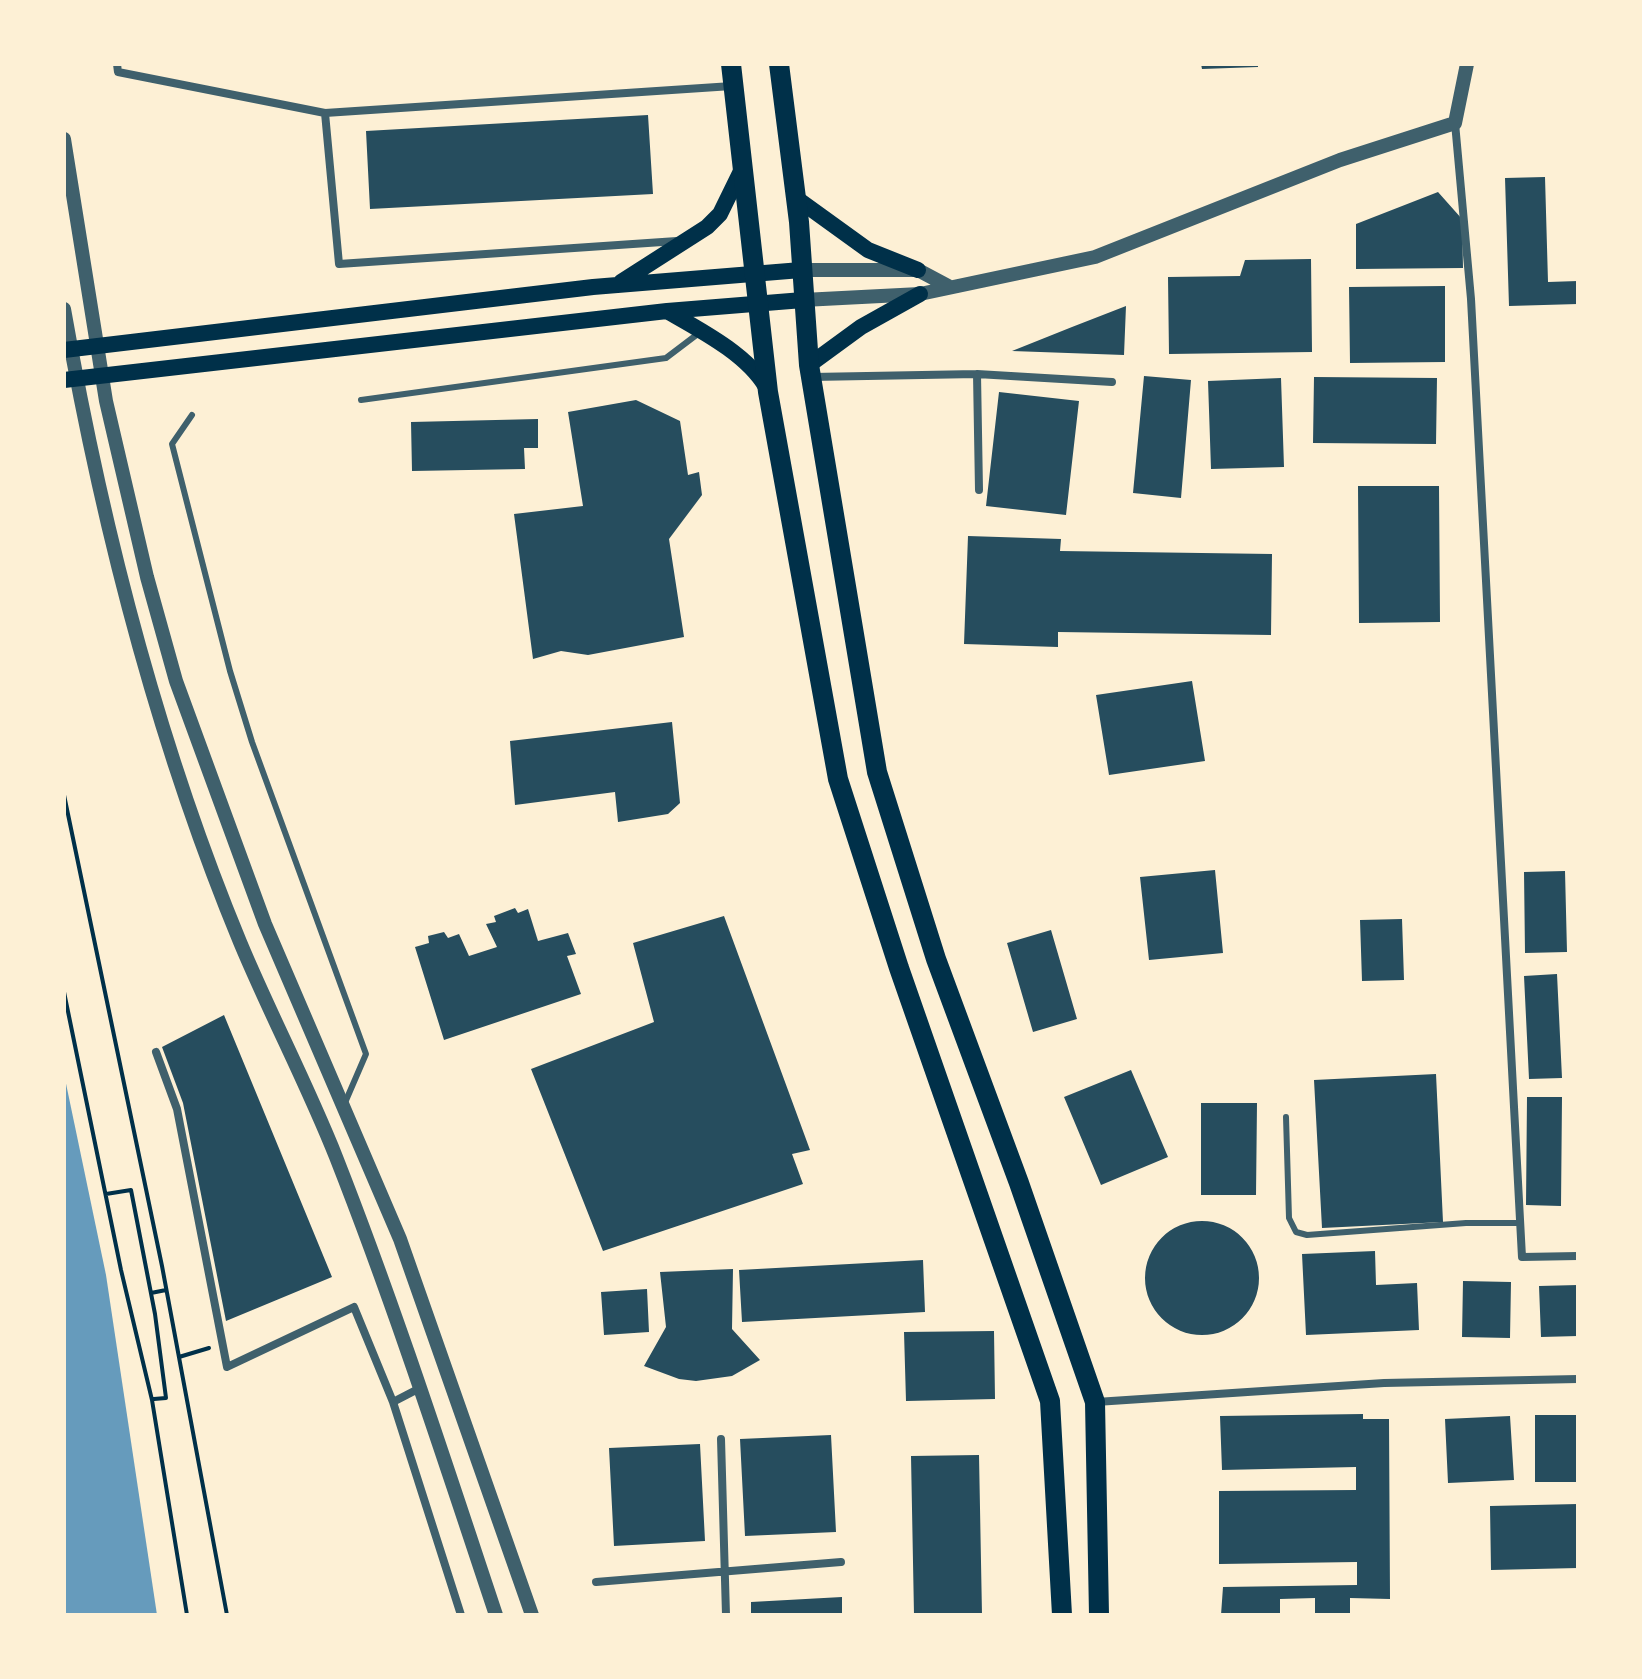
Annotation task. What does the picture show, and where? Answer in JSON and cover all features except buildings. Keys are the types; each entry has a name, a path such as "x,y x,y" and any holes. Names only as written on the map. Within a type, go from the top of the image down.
{"main road":[{"path":"731,64 768,392 838,779 899,968 1050,1401 1062,1615"},
{"path":"779,64 796,198 810,371 877,772 936,959 1019,1183 1095,1402 1099,1615"},
{"path":"616,285 687,241 720,214 742,169"},
{"path":"796,198 868,250 918,270"},
{"path":"64,350 616,285 801,270"},
{"path":"810,371 861,327 920,294"},
{"path":"64,380 667,311 803,300"},
{"path":"667,311 702,331 758,374 768,392"}],"street":[{"path":"117,64 118,72 325,113 733,86"},
{"path":"1467,64 1455,123 1477,393 1522,1257 1578,1256"},
{"path":"325,113 339,264 687,241"},
{"path":"803,300 920,294 1095,257 1340,160 1455,123"},
{"path":"64,139 106,401 147,577 176,681 265,924 405,1253 532,1615"},
{"path":"801,270 918,270 948,286"},
{"path":"64,309 121,584 148,684 240,940 318,1115 420,1388 496,1615"},
{"path":"810,371 977,374 1112,382"},
{"path":"977,374 979,490"},
{"path":"156,1052 177,1109 227,1367 354,1307 393,1402 461,1615"},
{"path":"318,1115 344,1105"},
{"path":"1095,1402 1384,1383 1578,1379"},
{"path":"393,1402 420,1388"},
{"path":"721,1439 726,1615"},
{"path":"596,1582 841,1562"}],"lane":[{"path":"361,400 666,358 702,331"},
{"path":"192,415 172,444 230,671 366,1054 344,1105"},
{"path":"1286,1117 1289,1218 1296,1232 1307,1235 1466,1223 1520,1223"}],"path":[{"path":"64,795 166,1290 227,1615"},
{"path":"64,992 152,1400 187,1615"},
{"path":"106,1194 131,1190 151,1293 166,1398 152,1400"},
{"path":"151,1293 166,1290"},
{"path":"179,1357 223,1344"}],"water":[{"path":"64,1074 106,1275 157,1615 64,1615"}]}
